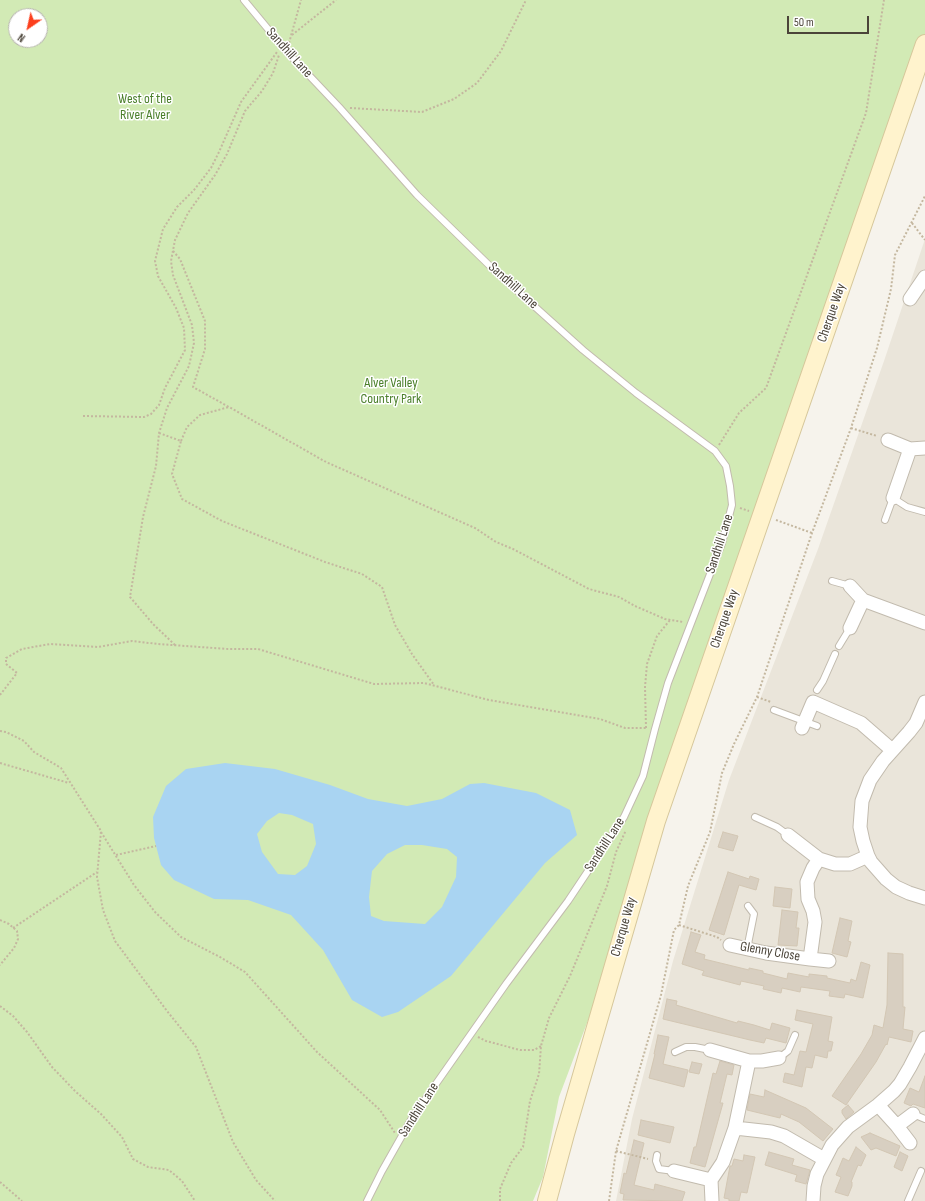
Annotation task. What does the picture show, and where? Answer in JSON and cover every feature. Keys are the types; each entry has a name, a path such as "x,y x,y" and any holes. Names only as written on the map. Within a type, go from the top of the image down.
{"street":[{"name":"Cherque Way","path":"547,1201 564,1134 622,932 656,821 925,44"},
{"path":"910,299 925,277"},
{"path":"888,440 910,449 925,448"},
{"path":"893,498 910,449"},
{"path":"850,586 863,600 925,623"},
{"path":"850,628 863,600"},
{"path":"803,725 815,696 861,724 892,750"},
{"path":"925,702 916,723 883,761 870,780 862,801 860,827 868,856 886,879 896,887 925,898"},
{"path":"788,835 819,859 835,864 850,864 868,856"},
{"name":"Glenny Close","path":"810,959 815,922 813,911 808,899 807,882 819,859"},
{"name":"Glenny Close","path":"730,945 766,953 829,961"},
{"path":"813,1201 814,1186 817,1174 832,1145 848,1127 878,1105 900,1084 925,1038"},
{"path":"710,1050 749,1061 762,1061 779,1058"},
{"path":"712,1201 711,1180 723,1162 735,1128 749,1061"},
{"path":"878,1105 910,1143"},
{"path":"897,1126 913,1114"},
{"path":"735,1128 771,1132 784,1136 824,1159"},
{"path":"674,1171 711,1180"}],"lane":[{"name":"Sandhill Lane","path":"244,0 286,52 339,107 417,195 494,270 583,350 636,393 715,451 726,466 732,505 722,543 668,683 643,776 624,817 568,901 412,1118 367,1201"},
{"path":"885,520 893,498 907,507 925,512"},
{"path":"832,580 850,586"},
{"path":"839,646 850,628"},
{"path":"815,696 835,654"},
{"path":"774,710 803,725 817,726"},
{"path":"755,817 777,827 788,835"},
{"path":"747,949 754,914 748,906"},
{"path":"779,1058 788,1051 795,1035"},
{"path":"675,1052 686,1047 710,1050"},
{"path":"913,1114 925,1119"},
{"path":"656,1158 659,1169 674,1171"},
{"path":"908,1201 921,1171"}],"path":[{"path":"286,52 301,0"},
{"path":"292,35 336,0"},
{"path":"339,107 422,112 454,99 477,83 501,51 526,0"},
{"path":"715,451 740,413 766,388 866,113 884,0"},
{"path":"176,646 130,597 143,517 156,466 159,433 168,408 189,366 194,343 192,325 173,275 171,261 175,240 188,213 215,175 224,159 245,111 262,91 273,73 281,46"},
{"path":"83,416 144,417 151,414 159,405 165,388 185,350 184,328 176,308 158,276 155,261 163,229 177,207 194,190 211,168 241,102 281,46"},
{"path":"610,1201 616,1151 660,995 674,930 679,925 688,886 710,832 722,774 734,744 757,697 812,532 851,428 877,348 891,289 895,256 925,196"},
{"path":"912,223 925,240"},
{"path":"173,251 180,259 205,321 205,350 193,388 326,462 475,528 496,542 513,549 589,589 619,597 665,620 692,623"},
{"path":"229,407 200,415 187,426 181,441 172,474 182,499 222,521 325,562 362,574 382,587 395,625 412,654 434,686"},
{"path":"851,428 888,440"},
{"path":"159,433 181,441"},
{"path":"732,505 812,532"},
{"path":"646,728 645,687 647,664 657,636 670,620"},
{"path":"0,695 17,673 6,664 6,658 22,649 50,644 98,647 132,641 176,646 258,649 374,684 424,683 489,700 600,719 625,728 655,729"},
{"path":"0,731 6,732 24,741 34,752 61,768 134,885 155,912 181,938 220,957 245,972 317,1052 380,1110 400,1140"},
{"path":"0,763 70,784"},
{"path":"500,1201 500,1189 511,1163 523,1147 530,1101 539,1074 541,1046 549,1018 570,976 608,886 616,852 628,827"},
{"path":"101,831 97,878 104,910 115,941 196,1047 233,1142 256,1180 275,1201"},
{"path":"116,856 156,846"},
{"path":"13,928 97,871"},
{"path":"0,920 17,931 18,939 14,948 0,965"},
{"path":"679,925 717,937 730,945"},
{"path":"0,1006 13,1016 27,1032 57,1072 75,1091 102,1114 122,1137 133,1159 148,1167 169,1170 182,1180 196,1201"},
{"path":"471,1034 486,1041 520,1050 534,1050 541,1046"},
{"path":"616,1151 656,1158"},
{"path":"0,1182 22,1201"}],"shaded area":[{"path":"925,239 925,1201 616,1201 632,1119 673,961 729,780 818,549"}],"green space":[{"name":"Alver Valley Country Park","path":"0,0 925,0 925,45 624,925 559,1097 543,1177 533,1201 0,1201"}],"water":[{"path":"225,763 275,769 330,785 368,799 407,806 442,799 470,784 484,783 536,793 570,810 577,835 545,863 451,976 398,1012 382,1017 352,1000 323,950 291,915 248,900 214,899 174,880 161,865 154,838 153,817 166,786 186,769","holes":["279,813 292,815 313,824 316,844 307,866 295,875 278,874 262,852 257,834 267,821","405,845 422,845 447,849 457,857 456,877 442,907 425,924 384,921 371,916 369,897 372,871 387,854"]}],"building":[{"path":"723,832 738,836 733,851 718,847"},
{"path":"728,872 749,879 750,876 759,879 756,890 739,885 724,935 709,930"},
{"path":"775,887 792,889 790,908 773,906"},
{"path":"782,910 798,912 796,928 799,928 797,946 778,945"},
{"path":"840,918 852,921 848,941 851,942 847,957 832,953"},
{"path":"691,932 701,935 695,952 705,955 704,959 749,970 749,968 763,971 763,973 787,979 788,973 809,977 809,974 827,976 827,978 850,983 851,979 856,981 861,962 870,965 863,998 845,994 844,998 829,996 830,991 801,987 800,992 782,988 781,993 763,989 764,986 741,981 740,985 702,975 704,971 682,964"},
{"path":"888,953 903,954 903,1007 905,1007 903,1029 913,1031 911,1042 889,1037 887,1045 886,1044 876,1062 846,1105 832,1096 861,1054 872,1035 874,1025 883,1028 887,1005"},
{"path":"667,999 677,1001 676,1005 737,1023 738,1021 770,1030 772,1023 790,1028 786,1043 766,1038 764,1043 663,1019"},
{"path":"797,1010 832,1017 828,1041 833,1042 831,1051 828,1051 827,1058 815,1055 812,1068 806,1067 802,1087 783,1082 785,1073 794,1075 800,1051 806,1052 813,1024 795,1020"},
{"path":"658,1035 669,1037 663,1064 688,1070 684,1087 649,1078"},
{"path":"720,1061 734,1065 732,1075 727,1074 720,1103 723,1103 705,1167 690,1163 694,1147 696,1147 713,1073 716,1074"},
{"path":"692,1062 702,1064 699,1074 689,1072"},
{"path":"925,1076 925,1108 913,1104 911,1106 904,1103 910,1088 919,1092"},
{"path":"765,1090 806,1108 833,1129 823,1141 799,1122 781,1114 780,1118 747,1110 750,1094 764,1097"},
{"path":"848,1105 854,1112 846,1119 842,1113 842,1110"},
{"path":"641,1120 674,1127 670,1143 638,1135"},
{"path":"870,1133 900,1146 896,1156 876,1148 871,1150 861,1137"},
{"path":"634,1140 644,1143 634,1185 654,1190 655,1184 685,1192 682,1201 623,1200 624,1194 620,1193 624,1173 626,1174"},
{"path":"856,1147 866,1155 861,1166 858,1165 851,1182 852,1186 848,1196 835,1192 841,1177 836,1175 843,1158 849,1161"},
{"path":"769,1152 794,1159 792,1165 810,1170 806,1184 795,1181 797,1175 765,1165"},
{"path":"900,1152 908,1156 902,1171 894,1167"},
{"path":"744,1155 755,1157 747,1193 741,1192 739,1201 729,1201 729,1199 724,1198 730,1166 732,1166 734,1159 743,1161"}],"park label":[{"name":"West of the River Alver","path":"145,108"}]}
